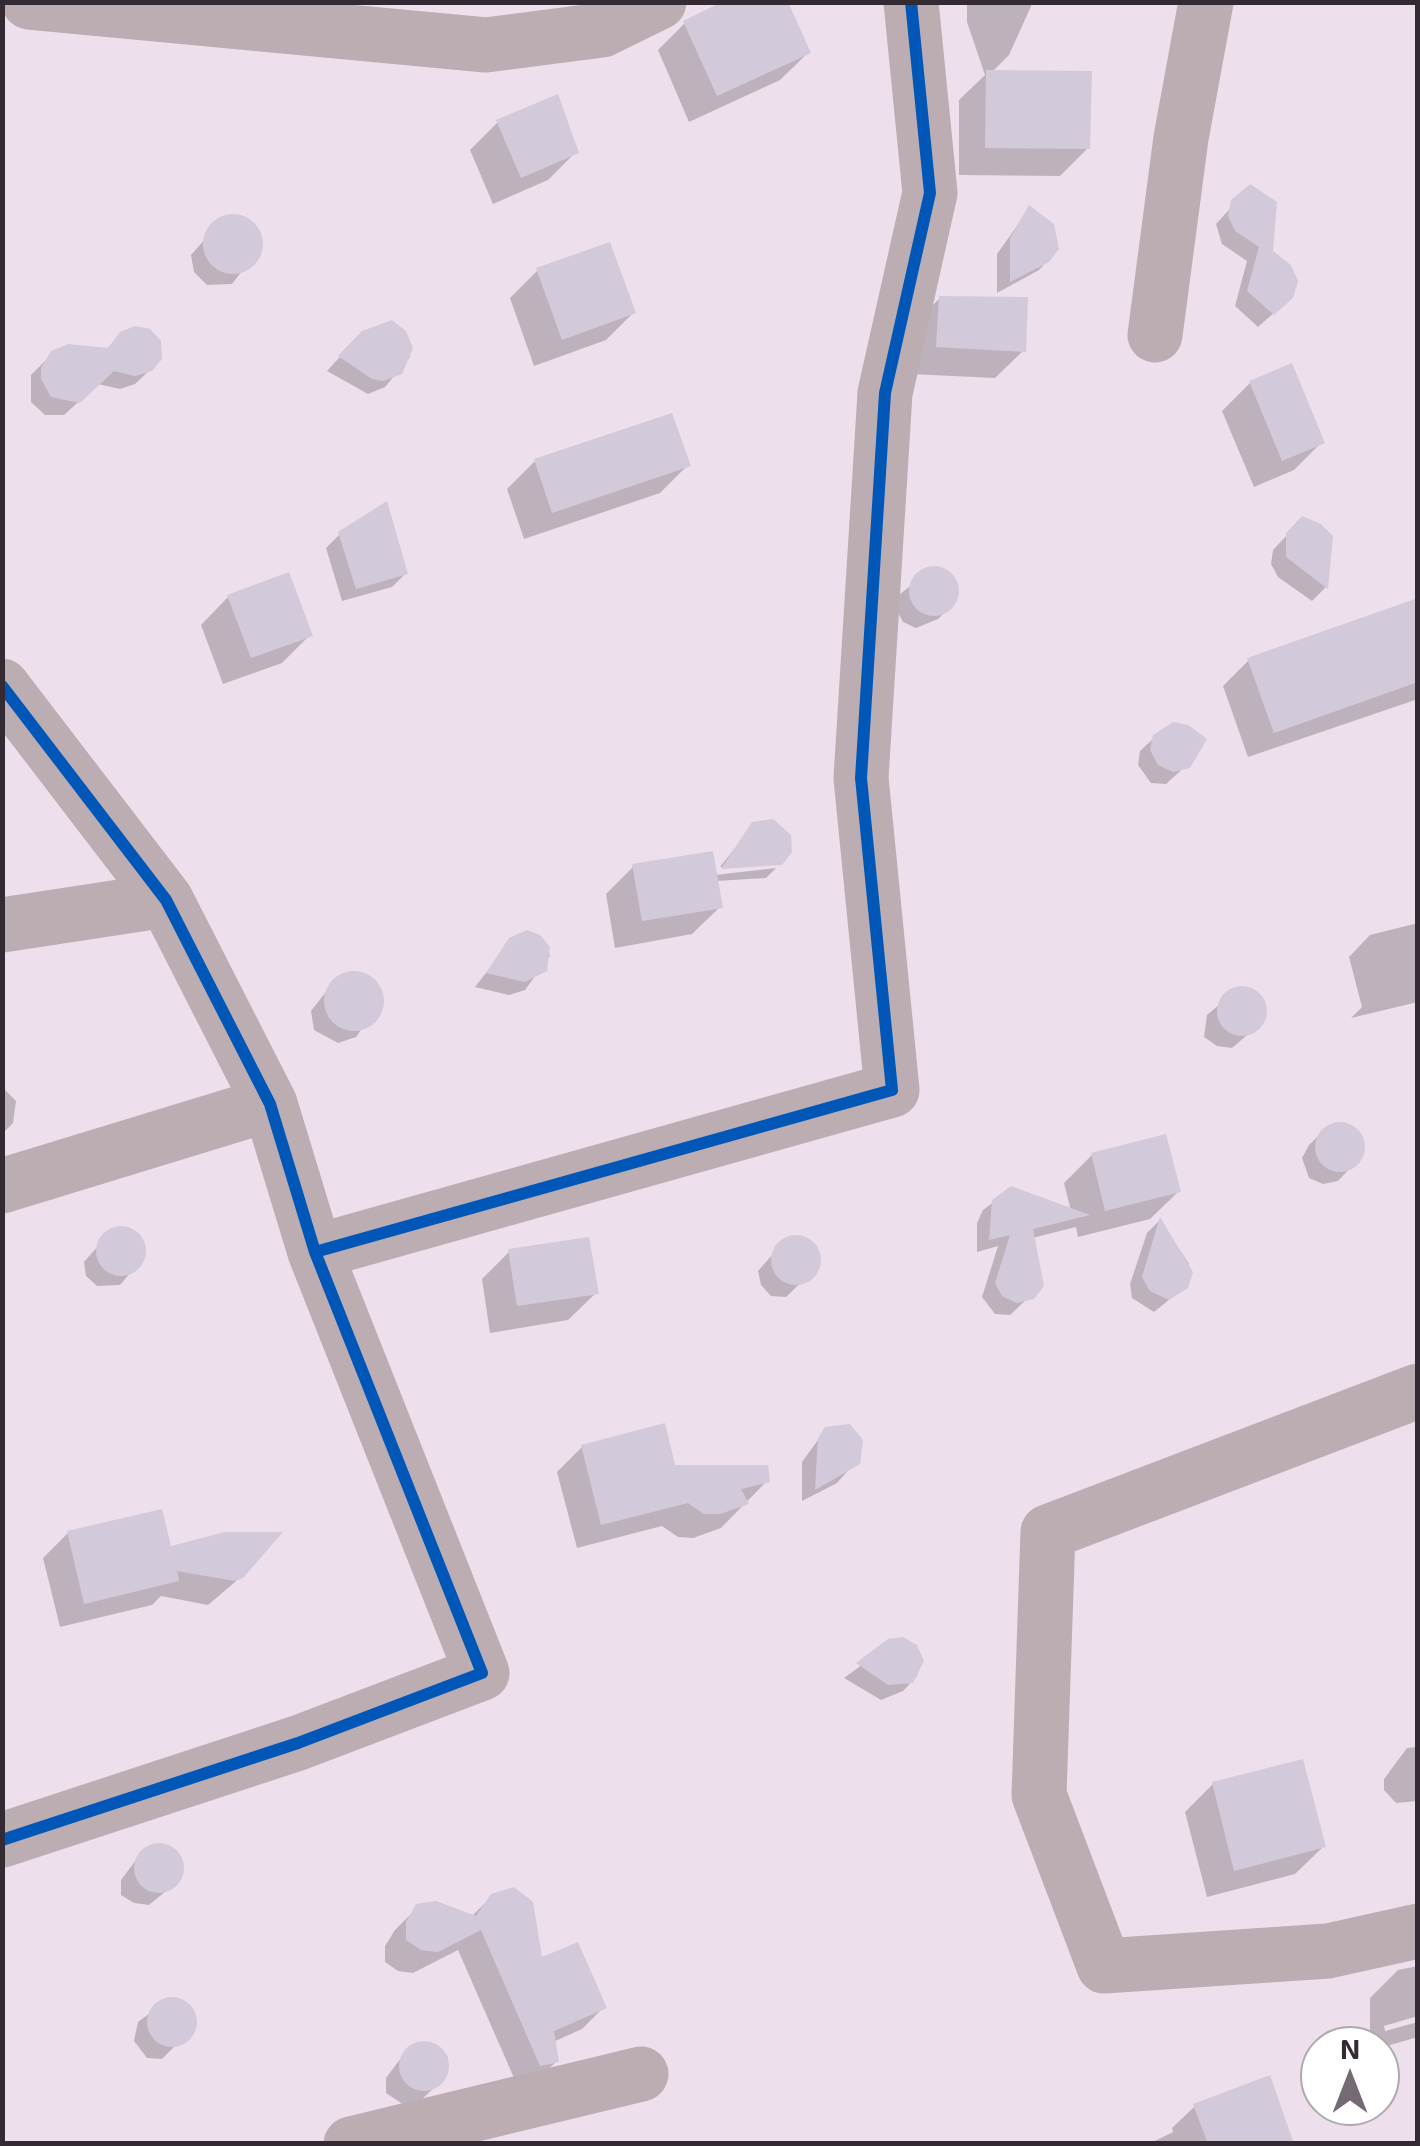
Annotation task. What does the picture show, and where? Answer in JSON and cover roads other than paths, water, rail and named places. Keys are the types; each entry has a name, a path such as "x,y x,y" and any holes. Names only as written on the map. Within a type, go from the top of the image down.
{"street":[{"path":"30,2 486,45 602,30 659,2"},
{"path":"316,1252 892,1090 861,778 885,393 930,192 911,2"},
{"path":"1155,335 1181,138 1206,2"},
{"path":"2,686 166,900 270,1104 316,1252 482,1672 298,1743 2,1840"},
{"path":"2,925 166,900"},
{"path":"2,1186 270,1104"},
{"path":"1418,1391 1048,1532 1039,1795 1104,1966 1328,1950 1418,1931"},
{"path":"351,2144 641,2074"}]}
